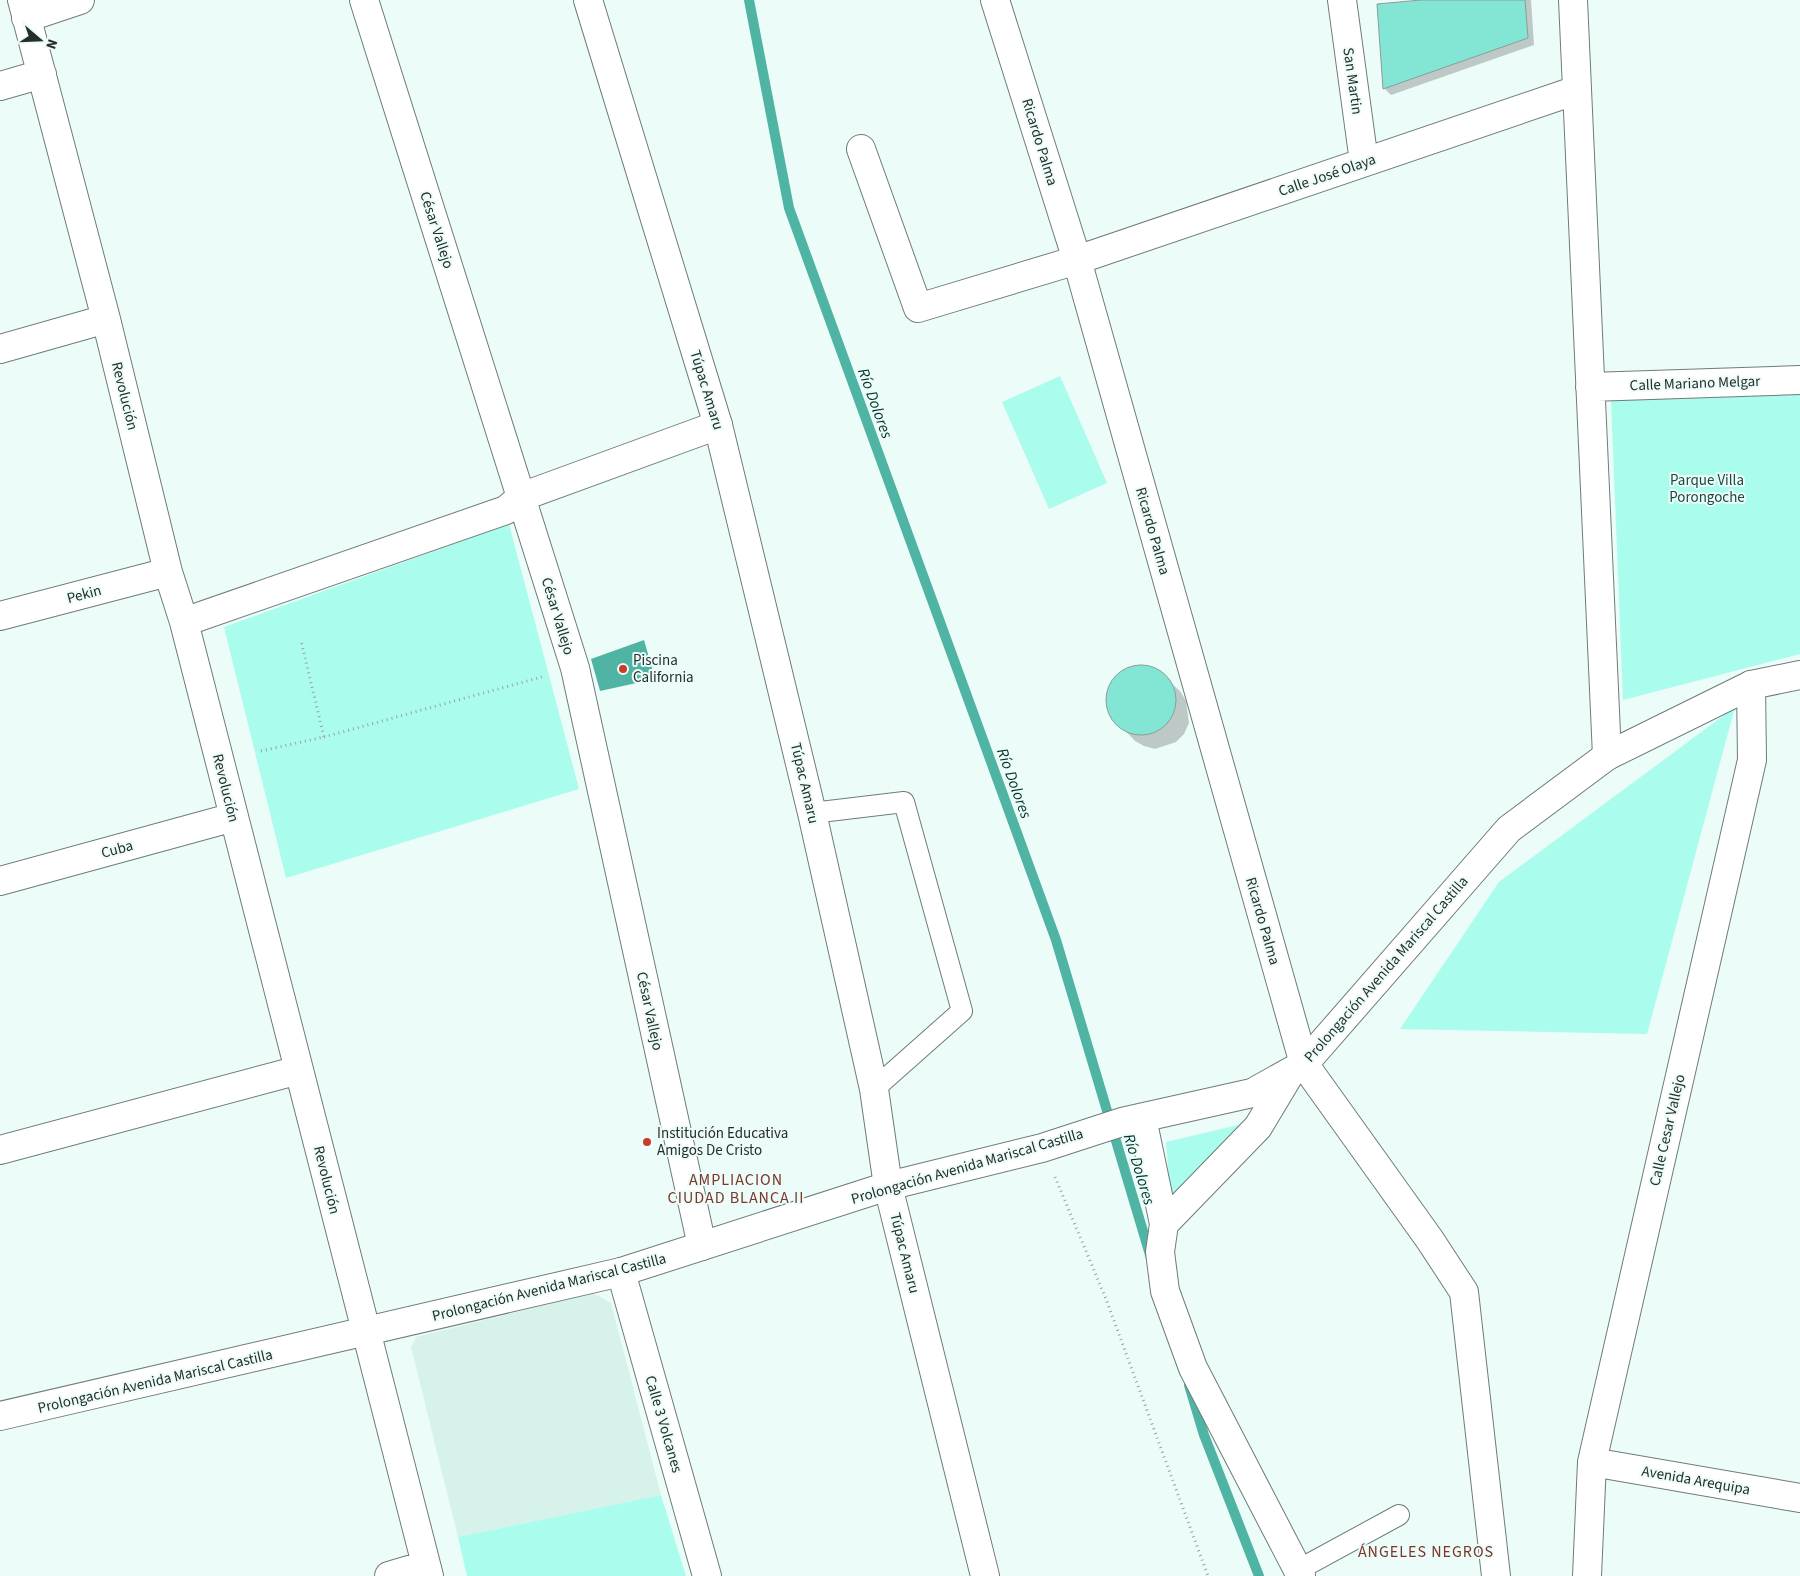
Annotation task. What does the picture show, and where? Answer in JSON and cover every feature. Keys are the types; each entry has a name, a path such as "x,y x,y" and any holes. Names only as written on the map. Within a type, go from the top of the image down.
{"street":[{"path":"24,9 80,0"},
{"name":"César Vallejo","path":"364,0 575,668 702,1246"},
{"name":"Túpac Amaru","path":"588,0 718,425 812,813 874,1089 888,1186 985,1576"},
{"name":"Ricardo Palma","path":"995,0 1077,260 1297,1068 1430,1240 1464,1292 1496,1576"},
{"name":"San Martin","path":"1342,0 1364,162"},
{"path":"1573,0 1607,756"},
{"name":"Revolución","path":"24,9 106,319 168,572 184,622 428,1571"},
{"path":"0,86 42,74"},
{"name":"Calle José Olaya","path":"862,149 918,308 1077,260 1577,90"},
{"path":"0,349 106,319"},
{"name":"Calle Mariano Melgar","path":"1590,387 1800,380"},
{"path":"184,622 506,510 521,497 718,425"},
{"name":"Pekin","path":"0,616 168,572"},
{"name":"Prolongación Avenida Mariscal Castilla","path":"0,1416 621,1272 888,1186 1049,1145 1132,1120 1252,1093 1297,1068 1509,829 1607,756 1751,685 1800,674"},
{"name":"Calle Cesar Vallejo","path":"1586,1576 1592,1462 1752,760 1751,685"},
{"name":"Cuba","path":"0,881 234,817"},
{"path":"1164,1224 1258,1128 1297,1068"},
{"path":"0,1150 299,1070"},
{"path":"1132,1120 1164,1224 1160,1252 1165,1291 1193,1368 1300,1573"},
{"name":"Calle 3 Volcanes","path":"621,1272 707,1576"},
{"name":"Avenida Arequipa","path":"1592,1462 1800,1498"},
{"path":"389,1576 428,1571"}],"lane":[{"path":"812,813 904,802 962,1011 874,1089"},
{"path":"1300,1573 1399,1515"}],"path":[{"path":"301,641 324,737"},
{"path":"262,751 324,737 575,668"},
{"path":"1049,1145 1208,1576"}],"shaded area":[{"name":"Piscina California","path":"644,640 655,679 600,691 591,659"},
{"path":"593,1293 611,1303 661,1495 458,1537 411,1347 416,1337"}],"green space":[{"path":"1060,376 1107,483 1049,509 1002,402"},
{"name":"Parque Villa Porongoche","path":"1800,390 1800,654 1623,700 1611,400"},
{"path":"509,524 579,789 286,878 224,627"},
{"path":"1735,707 1647,1034 1400,1029 1499,882"},
{"path":"1251,1122 1181,1196 1170,1191 1166,1142"},
{"path":"661,1495 686,1576 467,1576 458,1537"}],"building":[{"path":"1421,0 1525,0 1528,38 1383,89 1377,4"},
{"path":"1141,665 1160,671 1170,681 1176,700 1170,719 1160,729 1141,735 1122,729 1112,719 1106,700 1112,681 1122,671"}],"waterway":[{"name":"Río Dolores","path":"749,0 789,208 1056,940 1151,1258"},
{"name":"Río Dolores","path":"1189,1385 1204,1435 1259,1576"}],"place":[{"name":"Piscina California","path":"623,669"},
{"name":"Institución Educativa Amigos De Cristo","path":"647,1142"}],"district":[{"name":"AMPLIACION CIUDAD BLANCA II","path":"736,1188"},
{"name":"ÁNGELES NEGROS","path":"1426,1551"}]}
